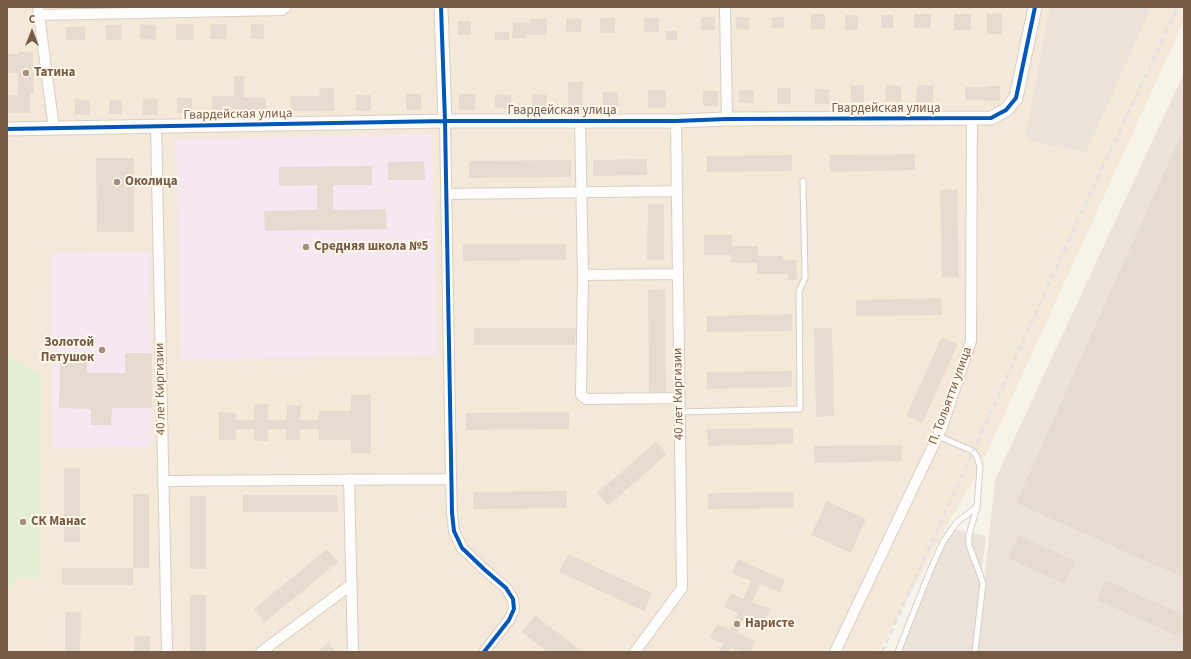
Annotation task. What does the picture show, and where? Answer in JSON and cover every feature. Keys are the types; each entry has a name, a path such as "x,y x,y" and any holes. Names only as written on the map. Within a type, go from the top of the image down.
{"street":[{"path":"54,128 39,11 282,10 286,7"},
{"path":"441,7 445,121 451,478 454,531 462,548 484,570 506,588 513,600 514,609 509,620 484,652"},
{"path":"725,7 727,119"},
{"name":"Гвардейская улица","path":"7,129 445,121 676,121 727,119 991,118 1006,110 1016,98 1035,7"},
{"name":"П. Тольятти улица","path":"835,652 942,427 971,341 972,118"},
{"path":"580,121 583,275 580,393 583,398 586,399 679,398"},
{"name":"40 лет Киргизии","path":"635,652 682,588 676,121"},
{"name":"40 лет Киргизии","path":"156,126 167,652"},
{"path":"446,194 677,191"},
{"path":"583,275 678,274"},
{"path":"163,481 451,478"},
{"path":"349,480 353,652"},
{"path":"260,652 352,584"}],"lane":[{"path":"680,412 800,409 799,291 805,278 803,181"},
{"path":"938,436 973,451 977,457 980,467 977,507 969,535 969,544 983,585 975,652"},
{"path":"898,652 943,542 957,522 977,507"}],"shaded area":[{"path":"7,7 1184,7 1184,21 983,461 878,652 7,652"},
{"path":"1050,7 1151,7 1086,153 1025,139"},
{"path":"1184,73 1184,652 977,652 995,480"},
{"name":"Средняя школа №5","path":"432,134 437,355 181,360 176,139"},
{"name":"Золотой Петушок","path":"150,252 152,447 53,448 51,253"},
{"path":"947,528 986,536 972,652 895,652"}],"green space":[{"name":"СК Манас","path":"7,355 41,375 40,577 15,577 13,586 7,590"}],"building":[{"path":"987,13 1002,14 1002,34 987,34"},
{"path":"811,14 825,14 825,29 811,29"},
{"path":"914,14 931,14 931,28 914,28"},
{"path":"954,14 971,14 971,30 954,30"},
{"path":"845,15 858,15 858,30 845,30"},
{"path":"881,15 893,15 893,28 881,28"},
{"path":"701,17 715,17 715,30 701,30"},
{"path":"736,17 749,17 749,30 736,29"},
{"path":"772,17 784,17 784,28 772,28"},
{"path":"566,18 581,19 581,32 566,32"},
{"path":"600,18 615,18 615,33 600,33"},
{"path":"644,18 659,18 659,32 644,32"},
{"path":"530,19 547,19 547,35 527,35 527,38 512,38 513,22 530,23"},
{"path":"458,21 471,21 471,35 458,35"},
{"path":"140,24 156,25 156,40 140,39"},
{"path":"176,24 194,24 193,40 176,40"},
{"path":"211,24 227,24 226,39 210,39"},
{"path":"251,24 264,24 264,39 251,39"},
{"path":"106,25 122,25 121,40 106,40"},
{"path":"66,27 85,27 85,40 66,40"},
{"path":"666,31 677,31 677,40 666,40"},
{"path":"495,32 509,32 509,40 495,40"},
{"path":"18,52 33,52 34,94 30,94 30,113 7,113 7,95 18,95 18,73 7,73 7,54 18,54"},
{"path":"234,76 244,76 244,97 266,98 266,111 244,111 244,114 234,114 234,112 212,112 212,96 234,96"},
{"path":"568,82 583,82 582,108 568,108"},
{"path":"851,85 864,85 864,102 851,102"},
{"path":"886,85 901,86 901,101 885,101"},
{"path":"917,85 933,85 933,102 916,102"},
{"path":"1000,86 1000,101 965,100 965,87"},
{"path":"320,88 334,88 334,111 290,111 291,96 319,96"},
{"path":"777,88 791,88 791,104 777,104"},
{"path":"815,89 829,89 829,104 815,104"},
{"path":"648,90 666,90 666,108 648,108"},
{"path":"739,90 754,90 754,103 739,103"},
{"path":"703,91 718,91 718,106 703,106"},
{"path":"603,92 618,92 618,107 603,107"},
{"path":"406,94 421,94 421,110 406,110"},
{"path":"459,94 476,94 475,110 459,110"},
{"path":"495,94 511,95 511,109 495,108"},
{"path":"532,94 547,95 547,107 532,107"},
{"path":"356,95 371,95 371,111 356,111"},
{"path":"143,98 158,99 157,115 142,115"},
{"path":"177,98 192,98 192,113 177,113"},
{"path":"75,99 90,100 90,115 75,115"},
{"path":"109,100 122,100 122,114 109,114"},
{"path":"1184,128 1184,578 1016,503"},
{"path":"915,154 915,170 830,172 829,155"},
{"path":"792,155 792,171 707,172 707,156"},
{"path":"96,158 134,158 134,232 97,232"},
{"path":"647,159 647,175 593,176 593,160"},
{"path":"571,160 571,177 469,178 469,161"},
{"path":"424,161 425,180 388,180 388,162"},
{"path":"372,166 372,185 333,185 333,210 386,209 387,229 265,231 264,211 317,210 317,185 279,186 279,167"},
{"path":"957,189 959,277 942,278 940,190"},
{"path":"648,204 664,204 664,260 647,260"},
{"path":"704,235 732,235 732,246 758,246 758,256 783,256 783,260 796,260 797,280 788,280 788,274 757,274 757,263 731,263 731,255 704,255"},
{"path":"463,244 566,244 566,260 463,261"},
{"path":"665,289 666,392 649,392 648,290"},
{"path":"941,298 942,315 856,316 856,300"},
{"path":"792,314 792,331 707,332 707,316"},
{"path":"474,328 576,328 575,345 474,345"},
{"path":"814,328 832,328 834,416 816,417"},
{"path":"942,337 958,344 922,423 906,416"},
{"path":"60,353 87,353 87,373 125,373 125,353 152,353 152,408 112,408 111,425 91,425 91,409 59,408"},
{"path":"792,371 792,387 707,389 707,372"},
{"path":"351,395 371,395 371,453 351,453 351,440 319,440 319,429 300,429 300,440 286,440 286,429 268,429 268,441 254,441 254,429 236,429 236,440 219,440 219,412 236,413 236,420 254,420 254,404 268,404 268,420 287,420 287,405 301,405 300,420 319,420 319,411 351,411"},
{"path":"569,412 569,429 466,430 466,413"},
{"path":"793,428 793,444 708,446 707,429"},
{"path":"656,442 667,454 608,506 597,493"},
{"path":"901,445 902,461 814,463 814,446"},
{"path":"64,468 80,468 80,542 64,542"},
{"path":"567,491 567,508 473,509 473,492"},
{"path":"793,492 794,508 708,509 708,493"},
{"path":"133,494 149,494 149,568 133,568"},
{"path":"243,495 337,495 338,512 243,512"},
{"path":"190,496 206,496 206,569 190,569"},
{"path":"827,501 866,519 851,553 811,535"},
{"path":"1019,535 1075,561 1064,584 1008,558"},
{"path":"327,549 338,562 265,622 254,609"},
{"path":"568,554 652,593 644,611 559,572"},
{"path":"738,559 785,580 780,592 760,584 752,602 770,609 763,623 745,615 737,633 755,641 750,652 743,652 730,647 728,652 719,652 723,644 710,638 717,624 730,630 738,613 724,607 731,593 743,599 751,581 732,573"},
{"path":"62,568 133,568 133,585 62,585"},
{"path":"1106,580 1184,615 1184,639 1097,600"},
{"path":"190,595 206,595 206,652 190,652"},
{"path":"65,612 81,612 80,652 65,652"},
{"path":"535,615 583,652 548,652 522,632"},
{"path":"135,636 150,636 150,652 134,652"},
{"path":"328,643 336,652 318,652"}],"railway":[{"path":"882,652 1083,209 1178,7"}],"cycle path":[{"path":"441,7 445,121 452,513 454,531 462,548 506,588 513,599 514,609 509,620 484,652"},
{"path":"7,129 445,121 676,121 727,119 991,118 1006,110 1016,98 1035,7"}],"place":[{"name":"Татина","path":"26,73"},
{"name":"Околица","path":"117,182"},
{"name":"Средняя школа №5","path":"306,247"},
{"name":"Золотой Петушок","path":"102,350"},
{"name":"СК Манас","path":"23,522"},
{"name":"Наристе","path":"737,624"}]}
